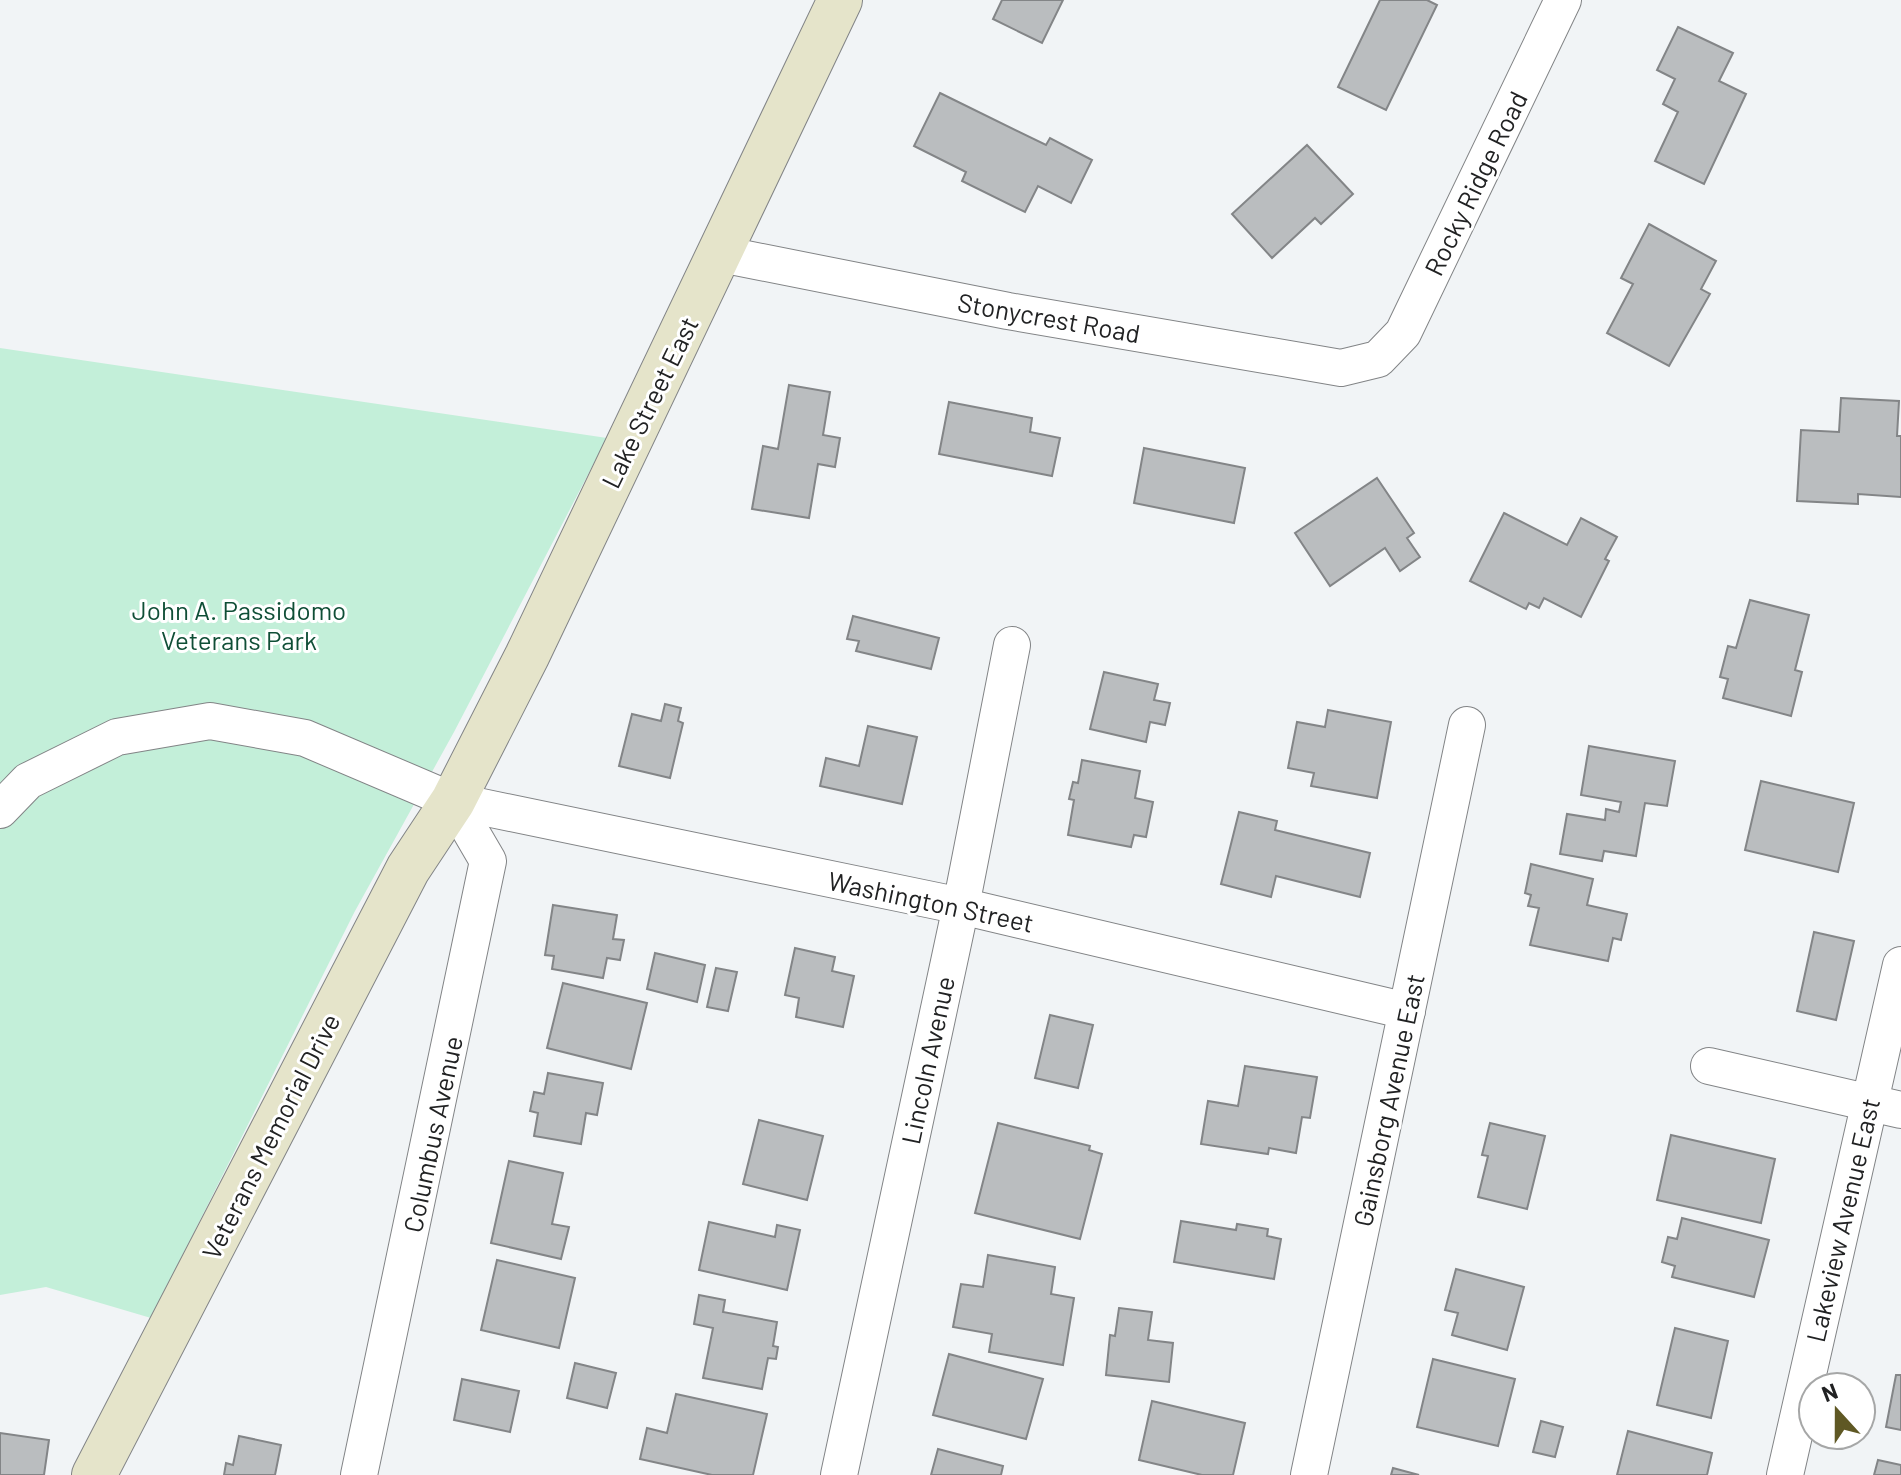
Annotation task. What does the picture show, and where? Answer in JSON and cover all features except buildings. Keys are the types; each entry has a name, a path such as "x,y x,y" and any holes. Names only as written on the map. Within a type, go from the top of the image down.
{"main road":[{"name":"Lake Street East","path":"453,801 527,656 840,0"},
{"name":"Veterans Memorial Drive","path":"94,1475 408,869 453,801"}],"street":[{"name":"Rocky Ridge Road","path":"1378,359 1403,333 1563,0"},
{"name":"Stonycrest Road","path":"721,254 1008,311 1341,368 1378,359"},
{"name":"Lincoln Avenue","path":"839,1475 961,906 1012,645"},
{"name":"Washington Street","path":"0,810 28,781 117,737 210,721 305,738 453,801 961,906 1407,1011"},
{"name":"Gainsborg Avenue East","path":"1309,1475 1467,725"},
{"name":"Columbus Avenue","path":"359,1475 488,861 453,801"},
{"name":"Lakeview Avenue East","path":"1785,1475 1885,1107 1901,965"},
{"path":"1709,1066 1885,1107"}],"green space":[{"name":"John A. Passidomo Veterans Park","path":"0,348 607,438 454,732 355,911 151,1318 46,1287 0,1295"}]}
